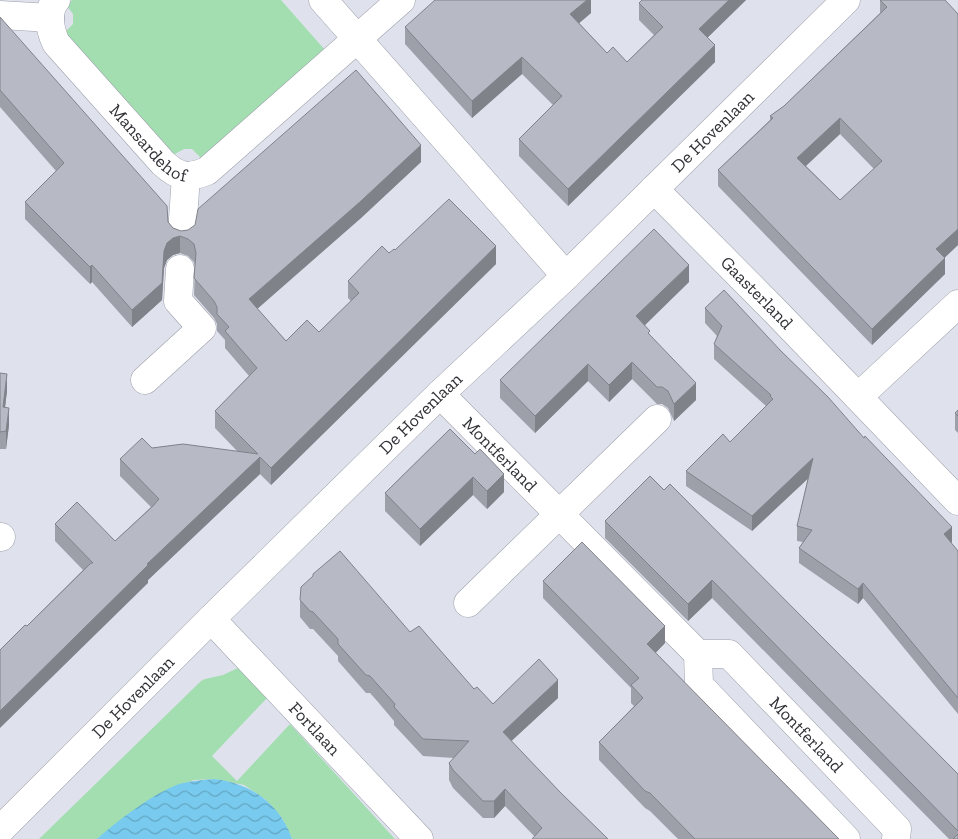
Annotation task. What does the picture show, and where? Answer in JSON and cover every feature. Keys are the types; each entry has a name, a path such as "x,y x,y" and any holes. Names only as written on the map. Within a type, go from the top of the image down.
{"street":[{"path":"322,0 566,276"},
{"name":"Mansardehof","path":"53,9 51,32 56,42 163,163 172,172 186,176 208,171 401,0"},
{"name":"De Hovenlaan","path":"0,830 440,394 566,276 846,0"},
{"path":"0,15 53,9"},
{"path":"182,234 186,176"},
{"name":"Gaasterland","path":"654,189 958,501"},
{"path":"145,380 202,328 178,301 180,268"},
{"path":"858,397 958,304"},
{"name":"Montferland","path":"440,394 698,654 729,654 897,829 896,839"},
{"path":"468,603 657,419"},
{"name":"Fortlaan","path":"211,619 419,839"},
{"path":"698,654 699,684 846,839"}],"green space":[{"path":"72,0 281,0 325,50 201,158 192,149 184,149 173,155 66,35 65,32 73,24 73,14 67,6"},
{"path":"240,667 267,698 212,756 237,781 290,724 395,839 292,839 282,818 265,799 244,785 214,779 194,780 170,789 144,804 97,839 39,839 201,681 223,675"}],"water":[{"path":"214,779 240,785 262,797 280,815 292,839 97,839 136,808 169,788 183,783"}],"building":[{"path":"435,0 587,0 570,14 607,53 613,47 627,62 663,27 639,3 642,0 729,0 699,29 715,45 568,189 519,139 562,96 522,57 472,101 405,27"},
{"path":"880,0 945,0 958,14 958,229 936,249 945,258 872,329 718,170 773,118 770,116 784,106 887,7","holes":["840,118 882,161 840,200 797,158"]},
{"path":"0,17 167,206 168,222 173,228 181,231 188,230 195,225 198,209 356,70 421,145 361,201 249,299 286,341 307,320 319,332 359,293 348,281 382,246 389,253 395,250 449,199 496,246 271,468 260,457 147,564 0,711 0,650 93,563 55,524 77,502 115,541 159,499 120,459 142,438 152,448 183,444 258,454 215,411 257,368 225,331 229,327 217,314 217,307 214,301 194,278 196,253 194,244 180,236 173,238 167,243 164,251 162,283 132,310 92,265 90,267 25,202 64,163 0,90"},
{"path":"654,229 689,265 636,316 650,331 648,333 696,383 674,404 668,391 662,387 657,387 632,362 609,385 588,364 535,416 500,380"},
{"path":"724,290 780,350 828,397 864,438 865,436 952,527 944,534 958,551 958,698 863,583 858,589 799,548 812,530 797,526 813,458 752,516 686,471 723,434 730,442 773,399 771,395 714,344 722,326 705,308"},
{"path":"0,373 7,374 3,407 9,408 6,431 0,432"},
{"path":"450,429 475,454 480,449 504,474 487,491 473,477 420,529 385,493"},
{"path":"650,476 664,490 670,484 958,774 958,831 712,580 688,604 605,521"},
{"path":"582,542 665,626 647,644 839,839 695,839 650,793 645,791 599,742 643,698 631,685 639,678 543,581"},
{"path":"340,551 410,632 419,626 474,689 477,687 493,704 539,659 558,680 503,732 608,839 532,839 542,828 505,789 494,801 483,801 453,770 449,763 469,741 423,739 394,707 395,704 370,676 366,675 338,644 338,639 300,600 301,587"}]}
